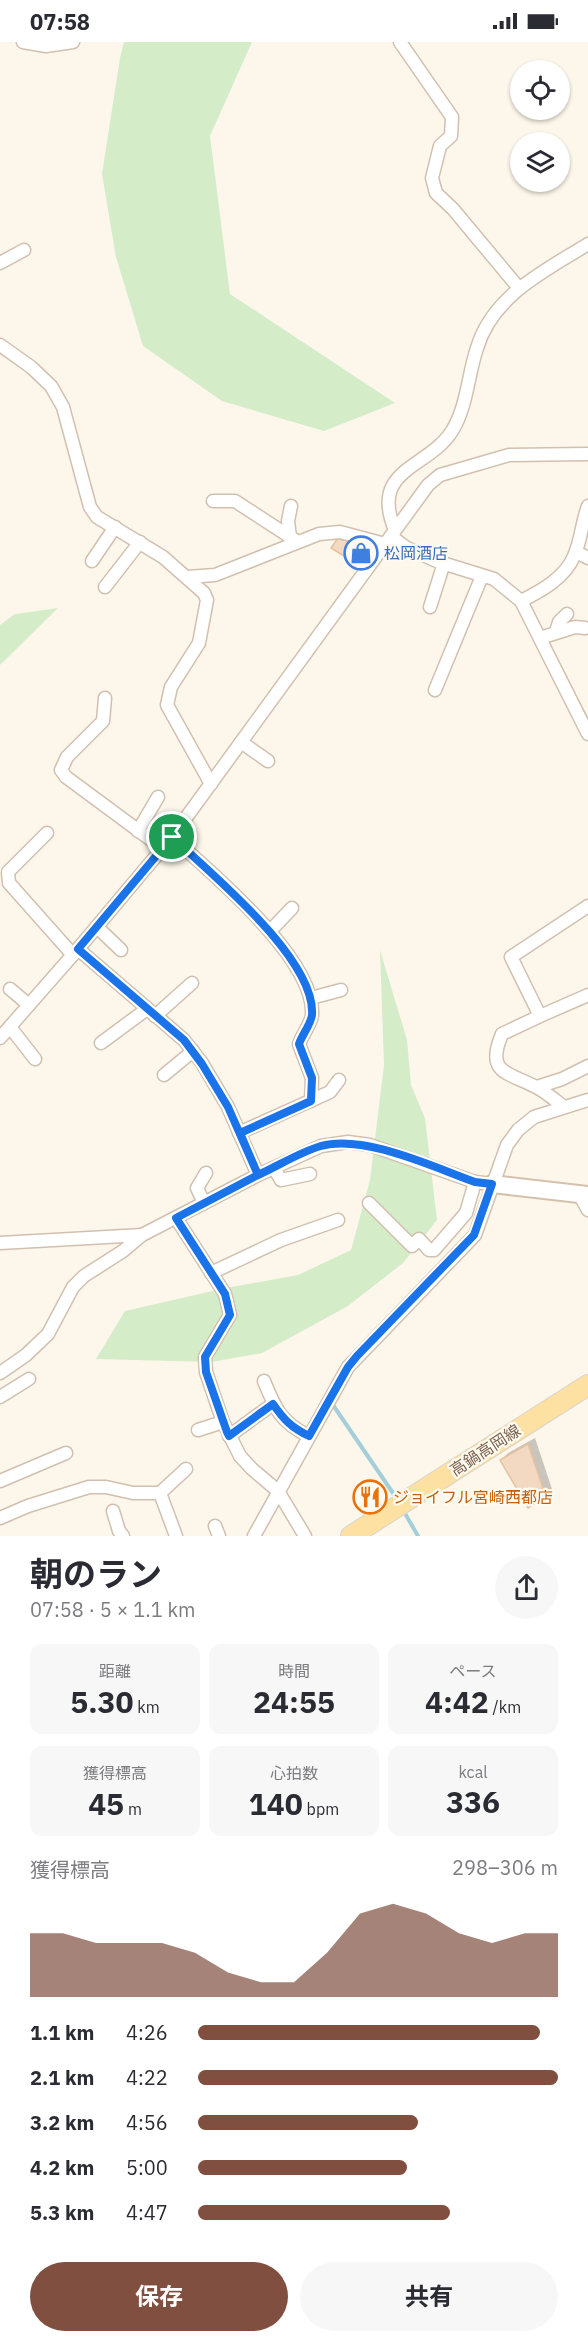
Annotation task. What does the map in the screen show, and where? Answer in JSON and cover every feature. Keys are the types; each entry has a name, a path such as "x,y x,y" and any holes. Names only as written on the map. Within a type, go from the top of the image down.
{"main road":[{"name":"高鍋高岡線","path":"351,1536 588,1385"}],"street":[{"path":"24,42 46,46 73,42"},
{"path":"400,42 452,117 451,136 440,146 432,178 436,193 453,209 518,287"},
{"path":"391,537 387,507 391,490 407,468 447,439 460,419 477,345 491,317 518,287 588,244"},
{"path":"0,263 24,250"},
{"path":"0,345 31,367 51,386 63,407 90,507 97,517 164,557 204,593 207,600 199,644 171,687 167,705 211,784"},
{"path":"0,1038 76,952 172,837 428,485 440,475 509,455 588,454"},
{"path":"213,501 235,501 294,539"},
{"path":"291,506 288,521 294,539"},
{"path":"521,601 545,589 563,573 576,552 588,506"},
{"path":"92,561 115,527"},
{"path":"187,577 214,575 294,539 319,534 340,532 391,537 405,547 444,563 494,579 521,601 586,726"},
{"path":"105,587 140,542"},
{"path":"576,552 588,558"},
{"path":"430,607 444,563"},
{"path":"435,690 482,576"},
{"path":"556,632 559,622 567,614"},
{"path":"540,638 575,627 585,628"},
{"path":"105,698 103,721 67,757 61,770 66,777 162,848"},
{"path":"241,742 268,761"},
{"path":"138,831 158,797"},
{"path":"47,833 8,872 9,883 76,952 184,1040 202,1064 228,1107 258,1175"},
{"path":"172,837 271,930 296,967 311,998 312,1017 299,1044 312,1078 311,1101"},
{"path":"540,1016 511,957 588,906"},
{"path":"271,930 292,908"},
{"path":"97,927 121,950"},
{"path":"101,1042 151,1012 192,983"},
{"path":"10,989 30,1005"},
{"path":"311,998 341,990"},
{"path":"564,1107 537,1087 506,1075 496,1063 495,1050 502,1034 588,995"},
{"path":"10,1027 35,1059"},
{"path":"164,1075 193,1051"},
{"path":"537,1087 562,1079 588,1066"},
{"path":"240,1133 330,1092 339,1080"},
{"path":"369,1203 412,1246 419,1239 429,1250 434,1250 466,1213 518,1130 534,1118 588,1100"},
{"path":"0,1373 26,1355 48,1334 73,1287 84,1276 123,1251 142,1235 258,1175 321,1146 348,1142 370,1146 483,1183 583,1194 588,1210"},
{"path":"274,1168 281,1180 310,1174"},
{"path":"204,1203 197,1188 206,1173"},
{"path":"254,1536 348,1367 474,1235 483,1183"},
{"path":"176,1218 225,1294 230,1315 205,1357 206,1372 223,1422 229,1436 252,1469 278,1491 305,1536"},
{"path":"211,1273 281,1240 338,1220"},
{"path":"0,1243 142,1235"},
{"path":"0,1397 29,1379"},
{"path":"264,1381 273,1404 284,1421 295,1430 309,1436"},
{"path":"229,1436 273,1404"},
{"path":"198,1430 223,1422"},
{"path":"0,1481 66,1453"},
{"path":"0,1518 28,1506 89,1487 106,1487 133,1493 160,1493 186,1468"},
{"path":"160,1493 176,1536"},
{"path":"113,1511 119,1531 123,1536"}],"green space":[{"path":"124,42 252,42 210,136 230,294 395,403 324,431 222,401 143,346 116,257 102,174"},
{"path":"58,608 0,665 0,625 15,614"},
{"path":"380,950 407,1040 411,1085 425,1118 437,1220 403,1263 348,1306 262,1353 212,1362 96,1359 125,1311 226,1288 298,1275 351,1250 370,1180 384,1065"}],"building":[{"path":"344,537 351,542 353,539 373,551 363,568 331,548 338,538 342,540"},
{"path":"528,1444 546,1497 528,1508 500,1460"}],"waterway":[{"path":"333,1405 397,1499"},
{"path":"403,1510 418,1536"}],"place":[{"name":"松岡酒店","path":"361,553"},
{"name":"ジョイフル宮崎西都店","path":"370,1497"}],"route":[{"path":"172,837 78,949 184,1040 202,1064 228,1107 258,1175 176,1218 225,1294 230,1315 205,1357 206,1372 227,1432 229,1436 273,1404 284,1421 295,1430 309,1436 348,1367 357,1356 464,1248 474,1235 492,1184 475,1182 370,1146 348,1142 321,1146 258,1175 240,1133 311,1101 312,1078 299,1044 312,1017 311,998 296,967 271,930 172,837"}]}
